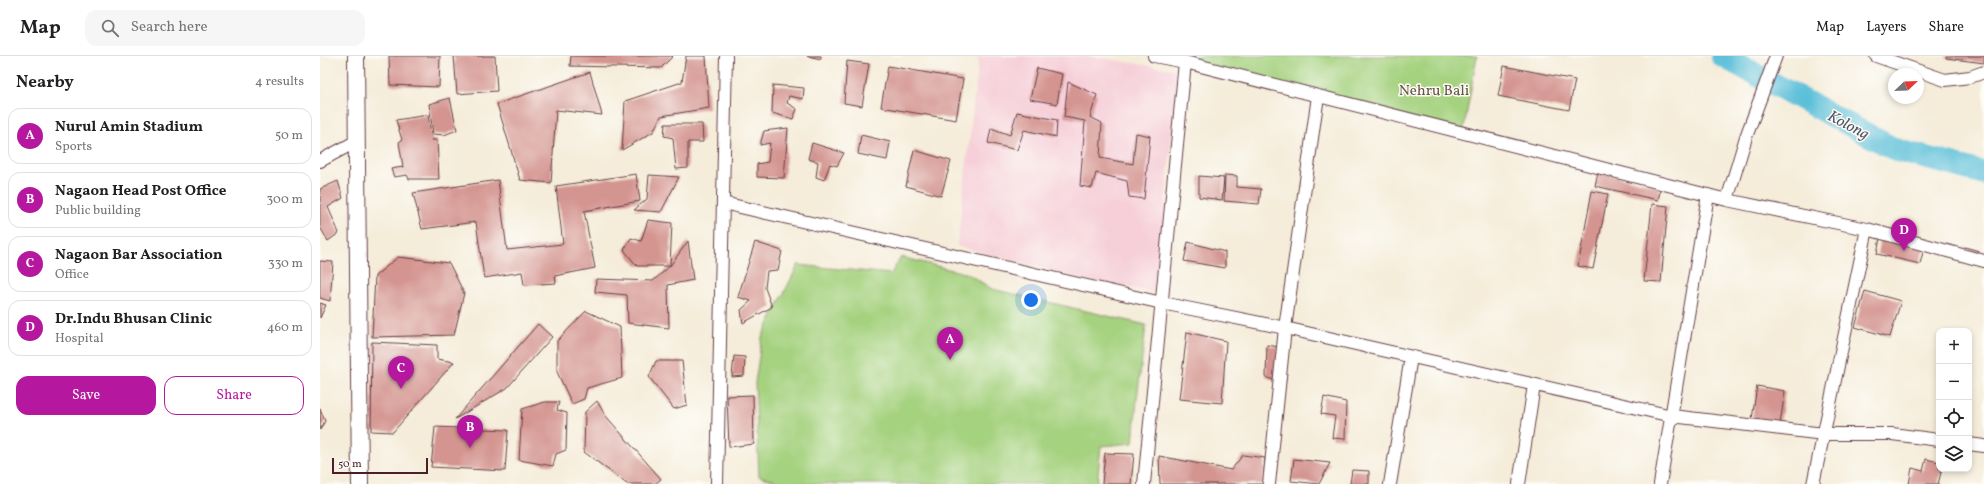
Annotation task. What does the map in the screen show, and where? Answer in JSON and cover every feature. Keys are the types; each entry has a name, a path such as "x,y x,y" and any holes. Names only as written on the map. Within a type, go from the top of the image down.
{"main road":[{"path":"356,56 360,484"}],"street":[{"path":"717,484 726,56"},
{"path":"1154,56 1185,62 1727,200 1868,229 1984,261"},
{"path":"1727,200 1750,125 1776,56"},
{"path":"1876,56 1945,80 1970,78 1984,72"},
{"path":"1144,484 1185,62"},
{"path":"1269,484 1285,328 1318,96"},
{"path":"320,161 357,141"},
{"path":"1660,484 1708,195"},
{"path":"722,203 1162,303 1285,328 1672,416 1824,434 1892,434 1936,440"},
{"path":"1813,484 1868,229"},
{"path":"1390,484 1411,357"},
{"path":"1519,484 1534,385"},
{"path":"1972,444 1984,446"}],"shaded area":[{"path":"979,56 1087,56 1178,70 1157,293 1081,279 957,246"}],"green space":[{"name":"Nehru Bali","path":"1154,56 1477,56 1463,133"},
{"path":"901,257 968,274 992,289 1146,325 1133,443 1101,446 1097,484 786,484 759,476 755,383 762,337 798,265 891,274"}],"building":[{"path":"389,56 440,56 439,87 390,85"},
{"path":"454,56 495,56 497,91 457,94"},
{"path":"571,56 673,56 661,68 570,66"},
{"path":"686,56 706,56 709,108 661,116 653,132 622,150 625,101 682,82"},
{"path":"807,56 821,56 821,59"},
{"path":"1946,56 1984,56 1984,63 1946,58"},
{"path":"847,61 869,64 862,106 844,103"},
{"path":"888,66 963,79 956,120 881,107"},
{"path":"1504,66 1575,80 1569,110 1498,96"},
{"path":"1037,68 1062,74 1057,104 1030,99"},
{"path":"590,72 602,115 556,110 551,183 520,180 497,104"},
{"path":"1068,82 1097,95 1090,117 1102,123 1100,158 1133,164 1136,133 1150,136 1144,199 1129,197 1127,181 1096,173 1092,188 1080,186 1085,121 1064,117"},
{"path":"773,85 804,88 803,99 789,96 787,103 797,109 793,119 772,113"},
{"path":"450,98 457,130 444,135 433,134 429,104"},
{"path":"1017,112 1057,120 1056,137 1024,130 1017,150 988,143 991,128 1010,135"},
{"path":"428,115 432,140 437,140 439,179 409,179 407,175 394,177 391,169 403,167 399,142 402,140 396,120"},
{"path":"665,124 702,124 703,142 688,142 688,168 676,169 673,138 664,136"},
{"path":"788,128 784,178 757,177 757,164 768,162 770,143 760,145 764,131"},
{"path":"861,135 890,142 887,160 858,154"},
{"path":"812,143 844,153 837,166 830,164 824,180 816,177 818,162 808,159"},
{"path":"914,150 951,161 941,196 906,186"},
{"path":"1598,172 1661,187 1658,200 1595,186"},
{"path":"636,174 640,201 584,211 595,268 555,276 556,283 524,285 522,272 484,278 476,222 422,229 413,193 498,180 507,250 563,244 556,186"},
{"path":"649,175 679,177 661,212 634,210 647,199"},
{"path":"1225,175 1237,176 1237,187 1261,189 1259,204 1224,201"},
{"path":"1199,176 1224,178 1222,200 1199,197"},
{"path":"338,181 343,198 328,207 339,233 328,241 320,227 320,189"},
{"path":"1592,191 1608,194 1593,269 1578,266"},
{"path":"1652,204 1668,206 1661,282 1644,281"},
{"path":"648,220 672,223 670,266 637,266 624,250 631,238 641,241"},
{"path":"1880,238 1924,248 1920,264 1877,254"},
{"path":"688,241 693,280 668,285 669,328 628,323 627,295 595,292 596,279 653,281 670,266"},
{"path":"755,242 782,251 778,270 767,271 765,288 772,307 743,323 741,310 751,301 738,297"},
{"path":"1188,242 1225,252 1225,268 1184,261"},
{"path":"1965,247 1979,251 1977,258 1963,254"},
{"path":"398,257 449,263 464,293 454,335 372,337 375,276"},
{"path":"320,261 333,262 330,301 320,298"},
{"path":"1865,291 1901,301 1890,337 1855,327"},
{"path":"320,303 326,305 320,318"},
{"path":"586,311 620,327 622,378 587,388 584,399 572,404 557,372 557,341"},
{"path":"538,324 552,337 507,388 455,419"},
{"path":"1187,332 1226,341 1222,403 1179,399"},
{"path":"372,342 437,345 437,359 454,362 393,432 371,431"},
{"path":"1267,345 1279,347 1275,381 1266,377"},
{"path":"734,356 745,357 744,376 732,377"},
{"path":"656,361 682,361 687,405 674,409 649,377"},
{"path":"1757,386 1785,391 1780,424 1752,419"},
{"path":"753,395 754,444 729,447 727,396"},
{"path":"1324,397 1346,402 1345,439 1332,438 1335,416 1321,414"},
{"path":"597,401 605,415 661,479 655,484 627,484 584,452 585,412"},
{"path":"545,402 559,402 557,410 567,413 566,450 556,454 553,466 519,460 522,409"},
{"path":"320,409 325,421 320,430"},
{"path":"435,427 508,430 505,471 431,467"},
{"path":"1105,453 1134,454 1131,484 1102,484"},
{"path":"1243,455 1265,458 1263,484 1160,484 1159,456 1231,470"},
{"path":"1294,459 1330,463 1319,484 1291,481"},
{"path":"1926,459 1936,461 1936,472 1941,472 1938,484 1909,484 1912,468 1923,471"},
{"path":"1352,470 1369,471 1369,484 1350,484"}],"waterway":[{"name":"Kolong","path":"1722,56 1896,150 1984,173"}],"place":[{"name":"Dr.Indu Bhusan Clinic","path":"1904,251"},
{"name":"Nurul Amin Stadium","path":"950,360"},
{"name":"Nagaon Bar Association","path":"401,389"},
{"name":"Nagaon Head Post Office","path":"470,448"}]}
